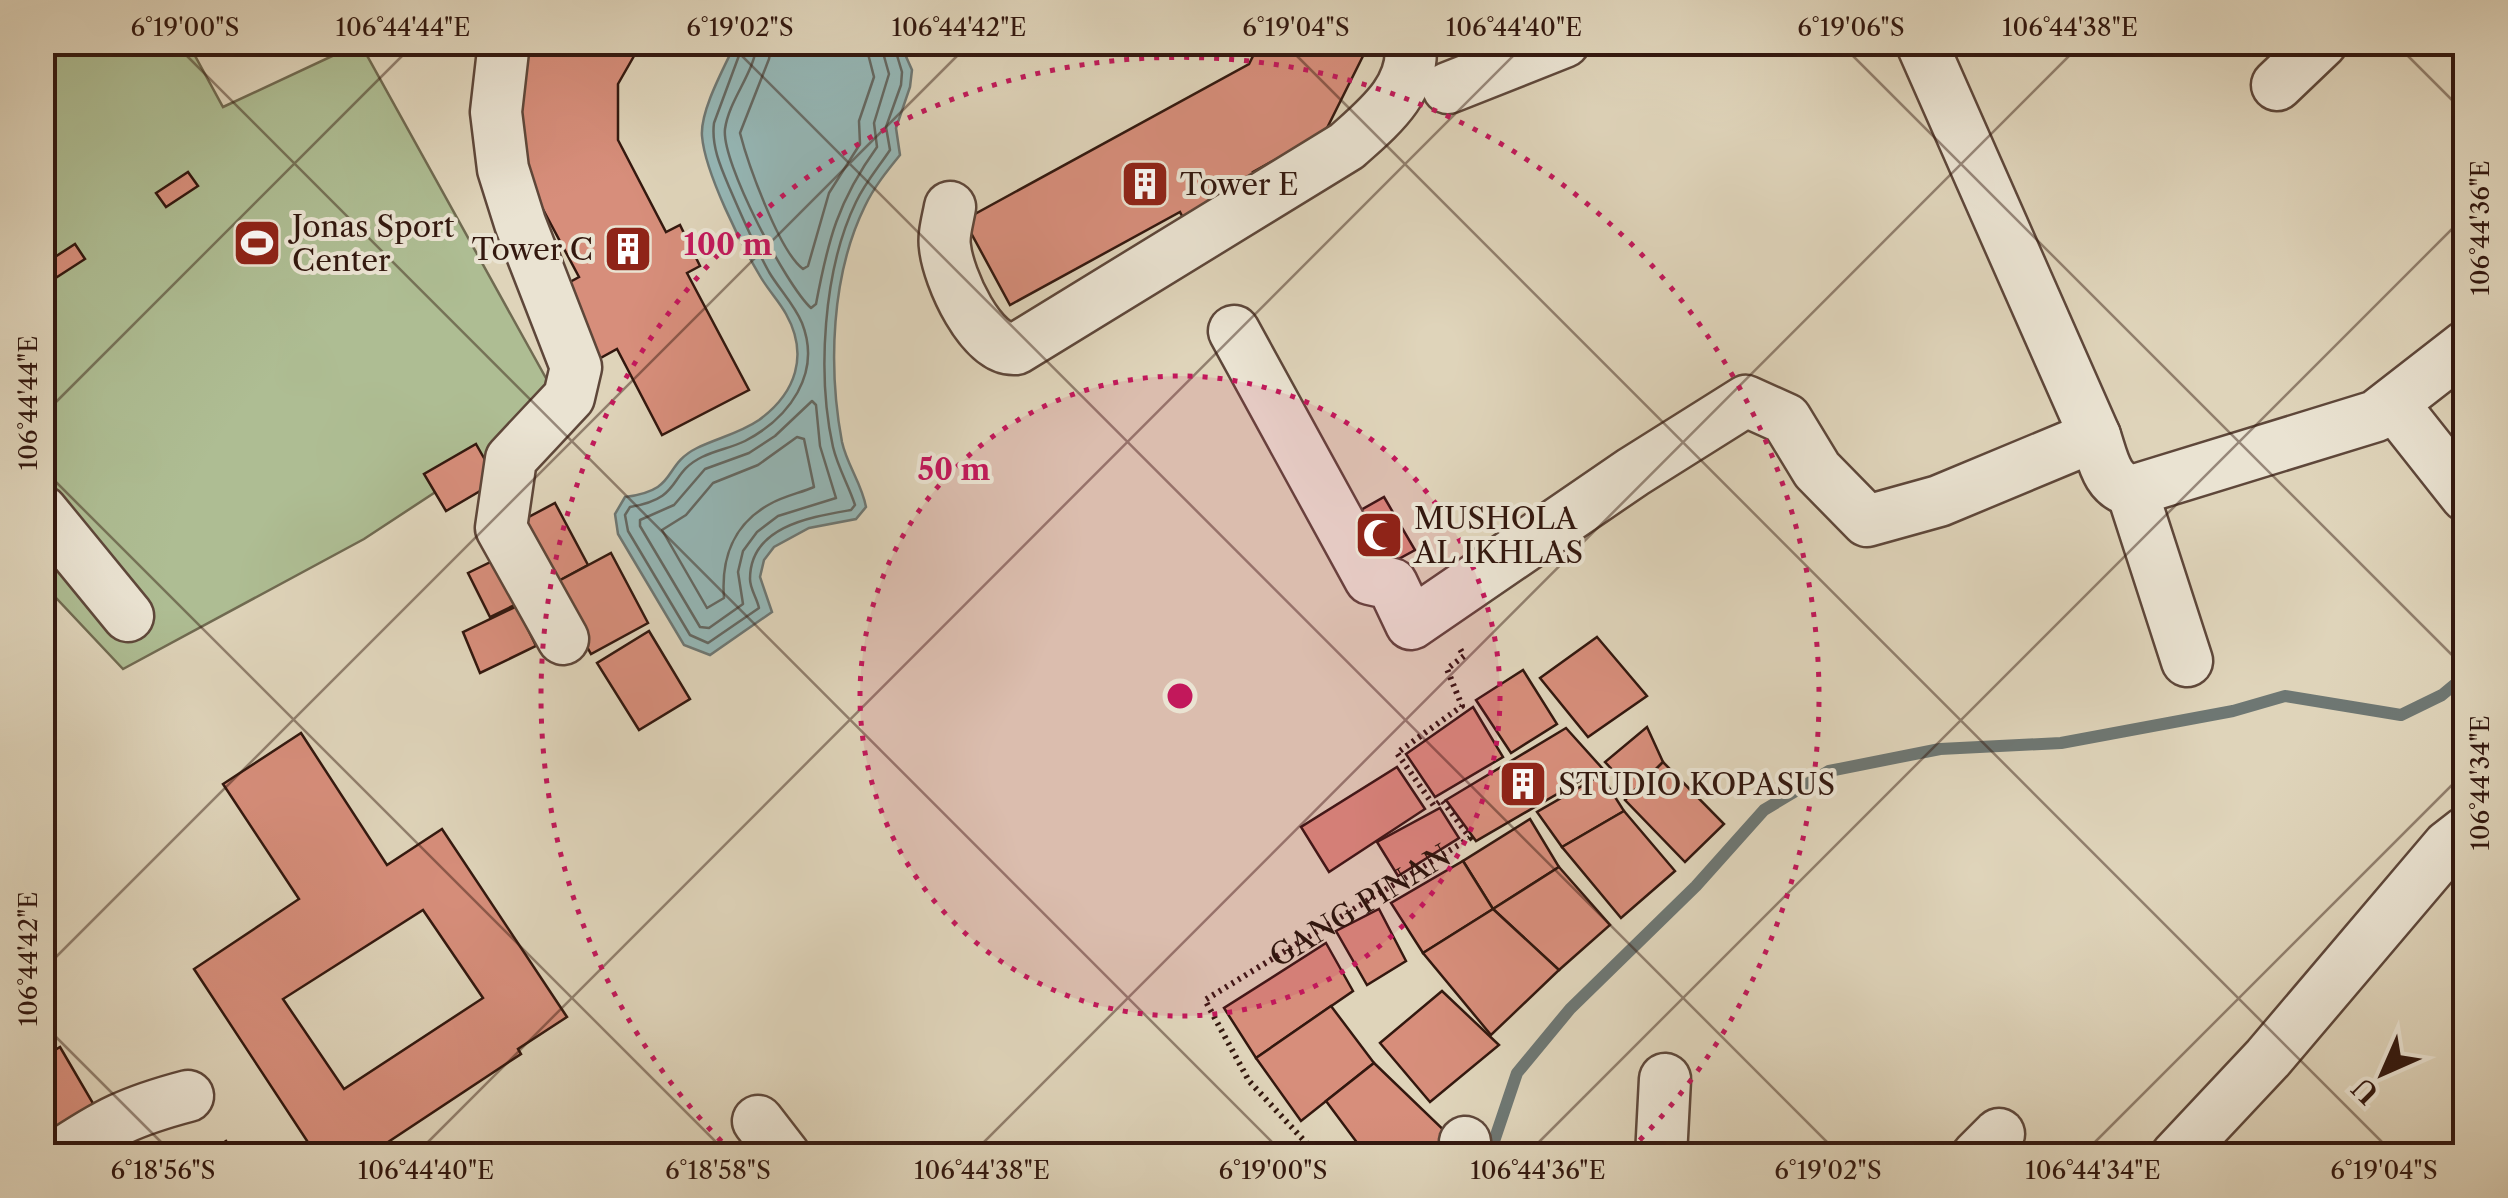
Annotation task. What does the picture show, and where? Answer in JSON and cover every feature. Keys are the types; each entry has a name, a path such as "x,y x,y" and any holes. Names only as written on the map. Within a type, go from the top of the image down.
{"street":[{"path":"504,42 496,112 503,169 576,367 569,397 511,459 501,528 563,639"},
{"path":"950,207 944,246 975,323 990,342 1004,350 1016,349 1347,146 1384,112 1406,81 1412,54 1410,42"},
{"path":"1448,88 1564,42"},
{"path":"1921,42 2095,436 2111,481 2119,488 2132,491 2376,416 2466,346"},
{"path":"2277,85 2322,42"},
{"path":"1234,331 1370,579 1392,584 1410,624 1634,472 1746,402 1786,420 1817,470 1867,521 1940,500 2095,436"},
{"path":"2394,405 2466,496"},
{"path":"2132,491 2188,660"},
{"path":"42,511 128,616"},
{"path":"2176,1156 2268,1058 2448,846 2466,832"},
{"path":"1661,1156 1665,1079"},
{"path":"58,1156 108,1122 188,1096"}],"path":[{"name":"GANG PINAN","path":"1335,1156 1310,1147 1249,1081 1205,1000 1470,838 1442,800 1434,806 1397,753 1462,706 1446,669 1464,656 1436,609"}],"green space":[{"name":"Jonas Sport Center","path":"43,43 188,43 223,107 360,43 547,380 542,422 364,539 123,669 43,584"}],"water":[{"path":"736,42 900,43 912,70 896,128 900,155 865,206 845,261 839,291 834,353 838,413 847,459 866,507 856,519 809,528 774,547 764,560 760,577 772,612 710,655 684,645 618,534 615,514 625,497 654,489 686,455 759,420 782,398 795,372 797,344 793,329 734,227 717,188 702,136 714,88"}],"building":[{"name":"Tower C","path":"525,42 642,42 618,84 618,140 666,232 680,225 700,266 687,273 749,390 662,435 617,349 595,361 557,289 579,277 521,168"},
{"name":"Tower E","path":"1260,42 1370,42 1325,132 1253,172 1266,196 1185,222 1180,212 1010,305 964,220 1249,64"},
{"path":"188,172 198,186 166,207 156,193"},
{"path":"75,244 85,259 54,279 44,264"},
{"path":"476,444 497,481 446,511 424,474"},
{"name":"MUSHOLA AL IKHLAS","path":"1384,497 1415,550 1373,573 1343,520"},
{"path":"555,503 588,565 553,584 508,528"},
{"path":"611,553 648,623 591,654 553,584"},
{"path":"503,556 525,600 490,617 468,573"},
{"path":"517,606 536,646 480,673 463,632"},
{"path":"649,631 690,699 639,730 597,663"},
{"path":"1597,637 1647,696 1588,737 1540,678"},
{"path":"1523,670 1557,724 1511,753 1476,700"},
{"path":"1473,707 1503,757 1435,797 1406,754"},
{"path":"1647,727 1663,762 1633,792 1605,762"},
{"name":"STUDIO KOPASUS","path":"1566,728 1602,768 1476,841 1446,800"},
{"path":"301,733 387,865 442,829 567,1017 518,1049 521,1054 367,1156 317,1156 194,969 299,899 223,784","holes":["423,910 483,998 344,1089 283,999"]},
{"path":"1663,762 1724,824 1685,862 1625,800"},
{"path":"1397,767 1425,809 1329,872 1301,827"},
{"path":"1601,775 1624,811 1562,847 1537,812"},
{"path":"1440,808 1459,838 1398,876 1377,842"},
{"path":"1624,811 1675,871 1621,918 1562,847"},
{"path":"1530,819 1559,867 1493,909 1463,861"},
{"path":"1463,861 1493,909 1423,953 1391,903"},
{"path":"1559,867 1610,925 1559,970 1493,909"},
{"path":"1379,909 1406,961 1367,985 1336,931"},
{"path":"1493,909 1559,970 1491,1035 1423,953"},
{"path":"1326,943 1353,991 1256,1058 1224,1008"},
{"path":"1442,991 1499,1045 1430,1102 1380,1043"},
{"path":"1331,1006 1374,1063 1301,1121 1256,1058"},
{"path":"60,1047 94,1105 42,1136 42,1058"},
{"path":"1374,1063 1451,1137 1425,1156 1415,1156 1402,1144 1367,1156 1326,1101"},
{"path":"226,1141 235,1156 203,1156"}],"waterway":[{"path":"1489,1156 1517,1073 1570,1009 1696,886 1764,810 1829,771 1940,749 2061,743 2233,711 2285,696 2401,715 2442,695 2466,675"}],"place":[{"name":"Tower E","path":"1145,184"},
{"name":"Jonas Sport Center","path":"257,243"},
{"name":"Tower C","path":"628,249"},
{"name":"MUSHOLA AL IKHLAS","path":"1379,535"},
{"name":"STUDIO KOPASUS","path":"1523,784"}]}
